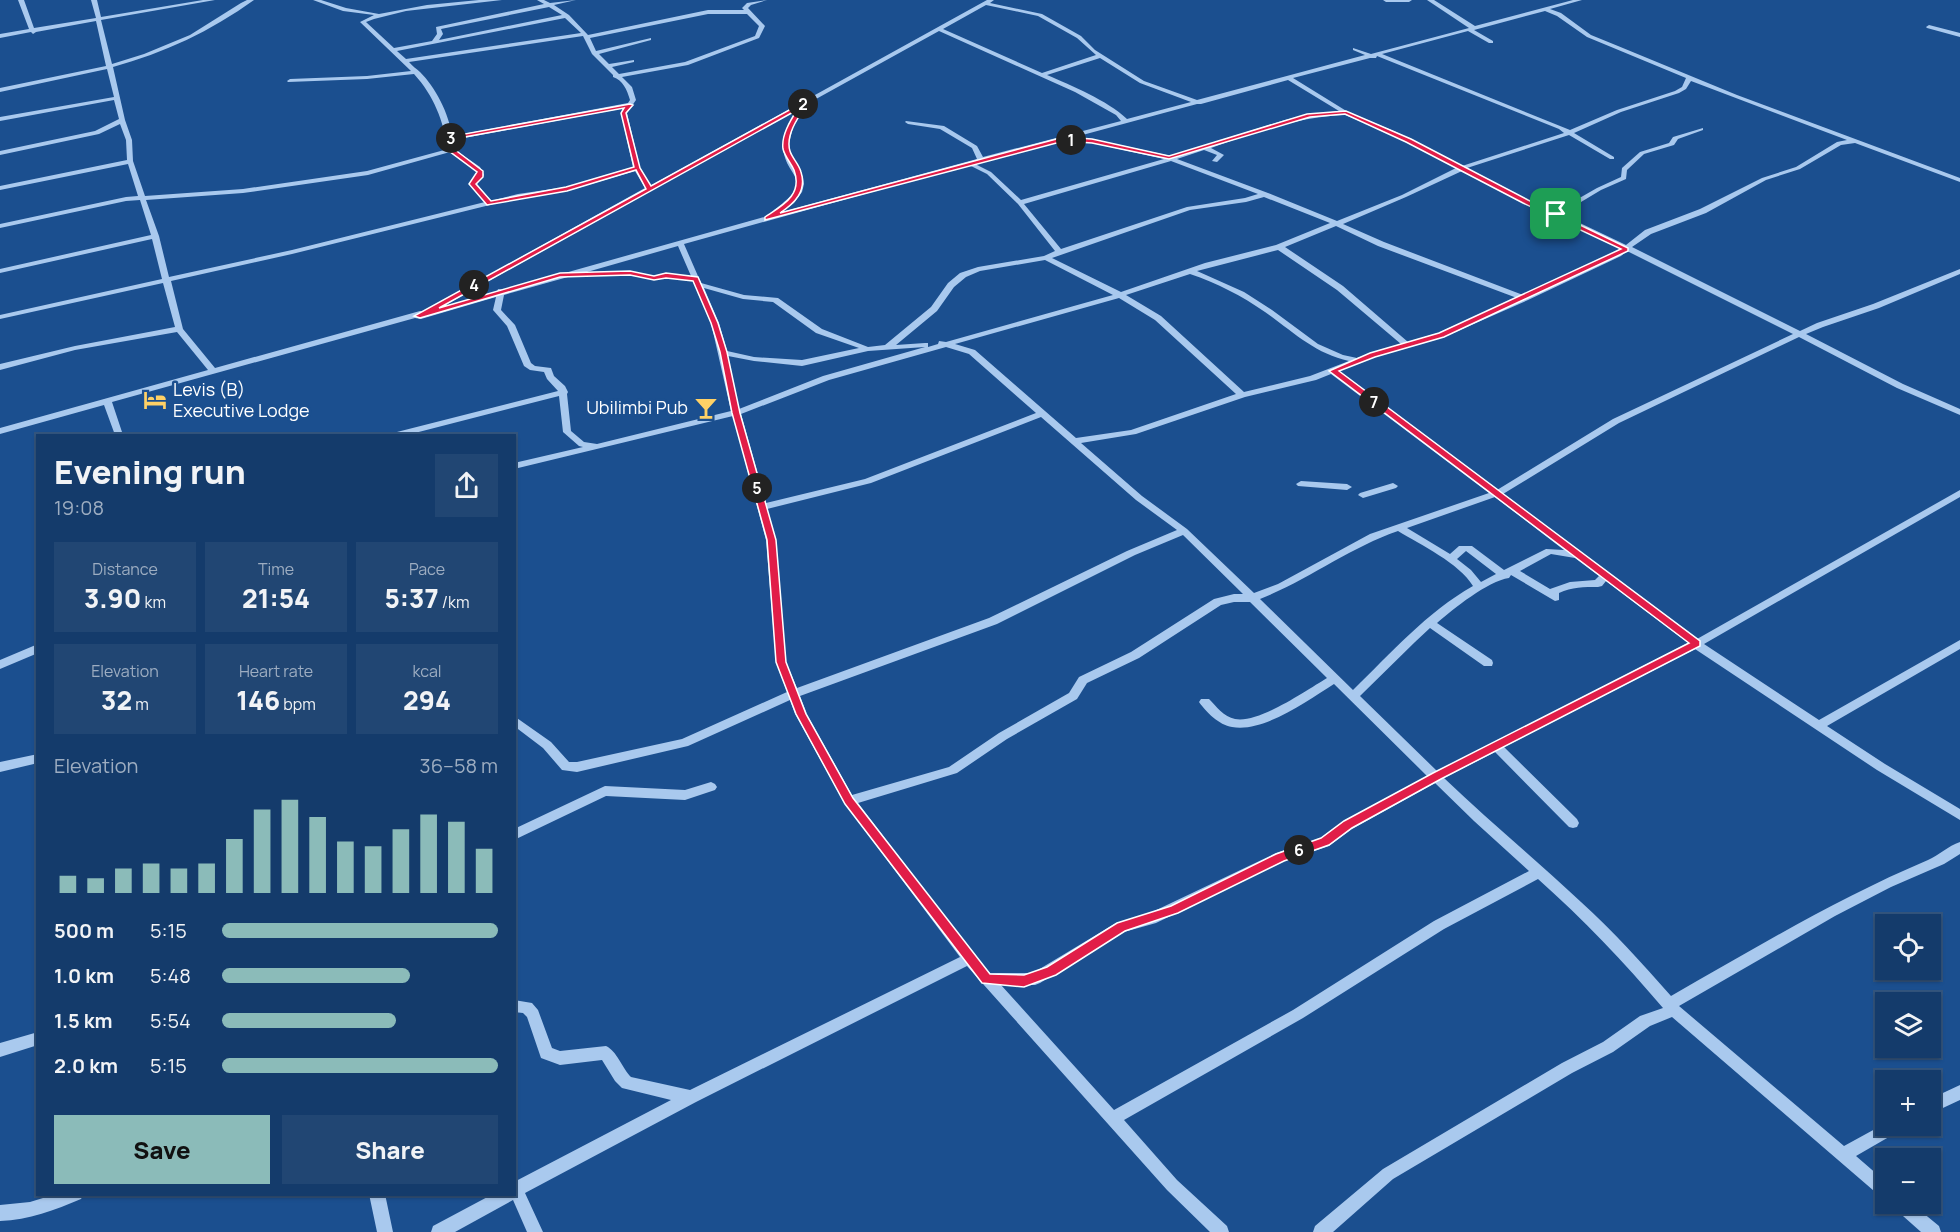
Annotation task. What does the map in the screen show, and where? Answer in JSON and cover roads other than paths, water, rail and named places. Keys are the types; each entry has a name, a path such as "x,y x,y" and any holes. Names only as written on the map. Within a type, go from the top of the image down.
{"street":[{"path":"21,0 33,32"},
{"path":"94,0 122,120 129,140 130,161 155,236 179,329 213,371"},
{"path":"0,36 212,0"},
{"path":"0,90 111,66 153,54 193,35 251,0"},
{"path":"316,0 345,10 376,13 377,16"},
{"path":"400,0 403,9 400,12"},
{"path":"451,150 451,138 439,100 417,72 363,22 377,16 400,12 499,0"},
{"path":"540,0 552,5 567,16 585,36 594,53 633,94 630,105 624,113 637,168 649,190"},
{"path":"434,42 440,34 438,28 573,0"},
{"path":"615,76 686,64 757,37 762,26 748,12 746,6 764,0"},
{"path":"1386,0 1409,0"},
{"path":"1430,0 1491,42"},
{"path":"0,431 680,242 1579,0"},
{"path":"418,316 988,2 1040,15 1079,38 1100,56 1142,82 1200,103"},
{"path":"1544,10 1563,15 1573,26 1588,36 1689,78 1853,142 1960,180"},
{"path":"406,61 585,36 705,13 748,12"},
{"path":"394,50 567,16"},
{"path":"1929,27 1960,35"},
{"path":"940,29 1044,74 1097,101 1125,121"},
{"path":"594,53 649,39"},
{"path":"1355,49 1466,88 1569,132 1612,158"},
{"path":"1044,74 1100,56"},
{"path":"607,66 632,61"},
{"path":"290,81 308,82 336,78 350,80 417,72"},
{"path":"1289,78 1346,112 1733,300 1900,386 1960,412"},
{"path":"516,466 736,413 826,378 1120,295 1190,271 1279,247 1338,224 1462,168 1677,92 1684,88 1689,78"},
{"path":"0,119 118,99"},
{"path":"768,218 792,202 800,188 798,171 787,151 786,143 792,123 804,104"},
{"path":"451,138 630,105"},
{"path":"1020,203 1245,133 1310,116 1346,112"},
{"path":"0,153 97,133 122,120"},
{"path":"908,122 942,127 975,147 981,161"},
{"path":"1556,214 1599,189 1624,178 1624,169 1642,153 1672,144 1676,138 1701,129"},
{"path":"1064,139 1092,141 1169,158 1266,194 1381,244 1525,298"},
{"path":"1076,441 1133,432 1242,395 1333,371 1406,344 1441,335 1525,298 1626,249 1648,232 1703,211 1764,179 1798,168 1839,143 1853,142"},
{"path":"1204,147 1221,155 1215,161"},
{"path":"0,226 111,202 243,190 359,174 451,150"},
{"path":"451,150 481,172 480,177 472,184 489,203"},
{"path":"0,188 130,161"},
{"path":"971,164 987,171 1020,203 1059,252"},
{"path":"0,317 489,203 567,189 637,168"},
{"path":"888,347 934,309 951,285 963,275 978,269 1046,258 1189,208 1246,200 1266,194"},
{"path":"0,271 155,236"},
{"path":"680,242 715,323 736,413 771,540 781,662 793,694 849,801 969,959 1172,1185 1221,1232"},
{"path":"1279,247 1340,288 1406,344"},
{"path":"1046,258 1120,295 1158,318 1242,395"},
{"path":"1190,271 1259,303 1297,335 1325,352 1336,357 1359,360"},
{"path":"849,801 953,770 1003,736 1073,696 1083,680 1145,650 1218,603 1234,598 1251,598 1282,586 1373,536 1498,493 1616,421 1799,335 1960,271"},
{"path":"560,275 630,273 654,278 666,276 697,281 743,297 775,300 819,331 868,349"},
{"path":"501,291 497,310 511,325 527,364 533,368 548,370 564,392 567,432 582,444 600,447"},
{"path":"0,367 75,348 179,329"},
{"path":"723,352 754,359 802,363 888,347 940,344 972,352 1139,498 1184,531 1334,679 1538,873 1578,907 1631,960 1672,1007 1875,1183"},
{"path":"1333,371 1696,644 1960,815"},
{"path":"400,434 564,392"},
{"path":"108,402 119,434"},
{"path":"762,507 868,481 1041,414"},
{"path":"1301,484 1347,487"},
{"path":"1363,495 1393,486"},
{"path":"987,979 1024,981 1044,975 1121,927 1174,910 1280,857 1325,842 1348,825 1437,776 1696,644 1960,493"},
{"path":"1400,527 1451,559 1476,579 1479,587"},
{"path":"516,722 547,745 564,766 577,767 671,747 793,694 993,621 1131,553 1184,531"},
{"path":"1451,559 1463,548 1468,548 1510,574 1555,597 1554,591 1559,588 1574,583 1598,584 1605,576"},
{"path":"1354,696 1430,623 1479,587 1510,574 1550,551 1580,556"},
{"path":"1430,623 1488,663"},
{"path":"1819,725 1960,644"},
{"path":"0,665 36,649"},
{"path":"1205,702 1226,720 1233,723 1245,723 1292,704 1334,679"},
{"path":"1496,746 1573,823"},
{"path":"0,767 36,758"},
{"path":"516,834 605,791 685,795 711,787"},
{"path":"1320,1232 1388,1174 1566,1068 1608,1047 1645,1021 1830,912 1886,883 1940,860 1960,848"},
{"path":"1112,1119 1298,1014 1439,926 1538,873"},
{"path":"516,1190 691,1097 969,959"},
{"path":"516,1006 527,1007 533,1014 546,1053 560,1058 606,1053 627,1083 691,1097"},
{"path":"0,1050 36,1039"},
{"path":"1941,1102 1960,1092"},
{"path":"1843,1155 1877,1136"},
{"path":"0,1213 42,1207 71,1196"},
{"path":"377,1196 385,1232"},
{"path":"439,1232 506,1196"},
{"path":"515,1196 535,1232"},
{"path":"1912,1214 1933,1232"}],"place":[{"name":"Levis (B) Executive Lodge","path":"155,400"},
{"name":"Ubilimbi Pub","path":"706,408"}]}
